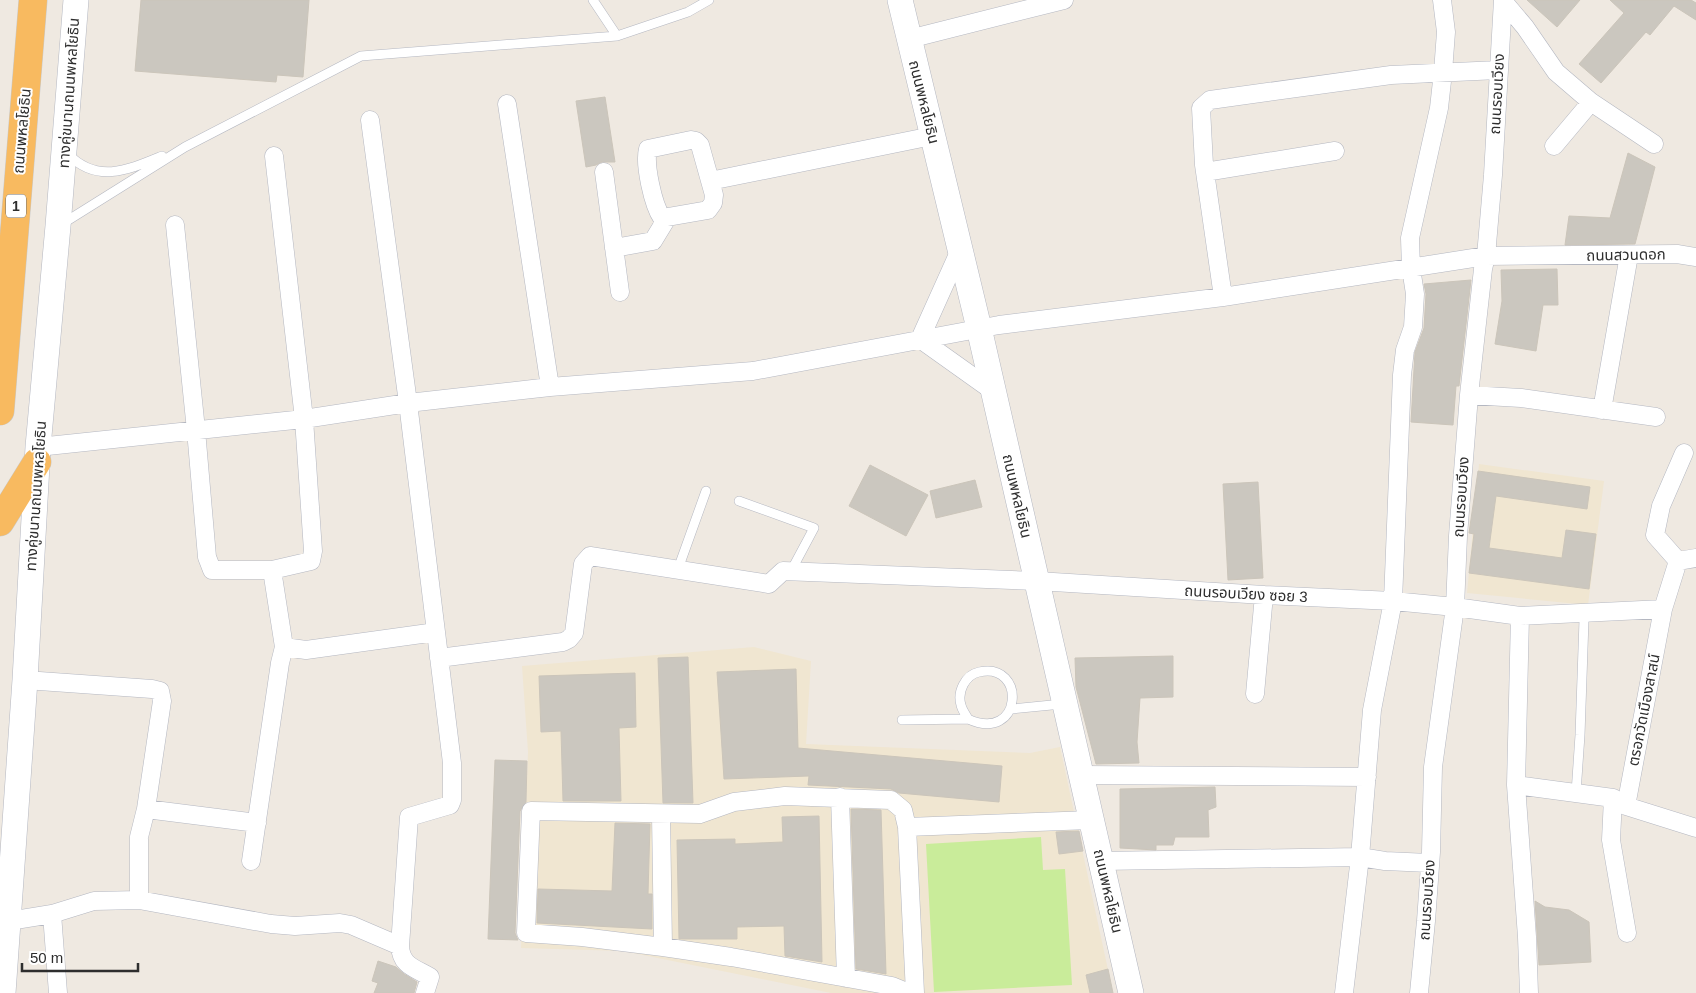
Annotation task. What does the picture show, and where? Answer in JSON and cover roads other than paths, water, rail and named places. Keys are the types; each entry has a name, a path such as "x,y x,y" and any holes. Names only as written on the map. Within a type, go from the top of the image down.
{"highway":[{"name":"ถนนพหลโยธิน","path":"0,411 33,0"},
{"path":"0,522 37,454"}],"main road":[{"name":"ทางคู่ขนานถนนพหลโยธิน","path":"3,993 25,680 37,454 76,0"},
{"name":"ถนนพหลโยธิน","path":"900,0 979,328 1131,993"}],"street":[{"path":"909,38 1064,0"},
{"path":"1344,993 1360,857 1372,710 1393,601 1402,375 1405,350 1413,327 1416,294 1411,268 1410,238 1439,108 1446,32 1442,0"},
{"path":"1503,0 1525,27 1556,72 1591,102 1654,144"},
{"name":"ถนนรอบเวียง","path":"1419,993 1426,922 1433,767 1455,607 1468,395 1486,256 1493,175 1503,0"},
{"path":"1223,297 1206,172 1201,108 1210,100 1391,75 1498,70"},
{"path":"1554,146 1591,102"},
{"path":"507,104 550,387"},
{"path":"370,120 408,403 452,763 452,800 450,805 409,817 400,946 402,958 406,963 430,976 425,993"},
{"path":"710,181 932,136"},
{"path":"691,140 696,141 700,144 714,195 713,203 708,210 667,218 662,218 658,213 646,160 648,149 691,140"},
{"path":"1206,172 1335,152"},
{"path":"176,224 207,557 212,570 272,570 311,561 313,551 304,419 274,156"},
{"path":"604,172 620,292"},
{"path":"614,248 653,240 667,218"},
{"path":"960,250 920,339 993,391"},
{"name":"ถนนสวนดอก","path":"37,454 196,430 304,419 408,403 550,387 753,371 979,328 1223,297 1486,256 1677,254 1696,256"},
{"path":"1602,410 1629,255"},
{"path":"1468,395 1521,398 1656,417"},
{"path":"1684,453 1661,506 1655,535 1678,561 1696,558"},
{"path":"439,658 563,642 569,639 574,633 583,564 590,556 769,584 783,571 791,571"},
{"name":"ตรอกวัดเมืองสาสน์","path":"1627,933 1611,840 1663,609 1678,561"},
{"path":"251,861 280,663 284,647 272,570"},
{"name":"ถนนรอบเวียง ซอย 3","path":"791,571 1036,580 1264,595 1393,601 1520,616 1663,609"},
{"path":"1255,694 1264,595"},
{"path":"1520,616 1516,785 1527,937 1528,993"},
{"path":"284,647 306,650 436,632"},
{"path":"25,680 160,691 162,701 146,809 139,837 139,900"},
{"path":"1081,775 1367,777"},
{"path":"1516,785 1619,802 1696,828"},
{"path":"909,993 892,986 731,957 582,937 526,933 531,810 700,814 734,802 785,796 891,800 903,810 908,827 915,993"},
{"path":"840,797 846,978"},
{"path":"146,809 257,823"},
{"path":"660,814 663,947"},
{"path":"908,827 1091,820"},
{"path":"1101,861 1360,857 1385,861 1429,863"},
{"path":"9,921 52,914 94,901 139,900 272,924 295,926 351,924 400,946"},
{"path":"52,914 58,993"}],"lane":[{"path":"593,0 617,36"},
{"path":"58,226 185,147 361,56 617,36 688,12 709,0"},
{"path":"64,150 81,166 99,172 111,173 185,147"},
{"path":"678,569 706,491"},
{"path":"739,501 814,528 791,571"},
{"path":"1576,794 1584,620"},
{"path":"902,720 968,719 978,723 992,724 1003,719 1012,709 1014,696 1010,683 1001,674 988,670 976,672 965,680 960,692 960,705 968,719"},
{"path":"1012,709 1065,704"}]}
